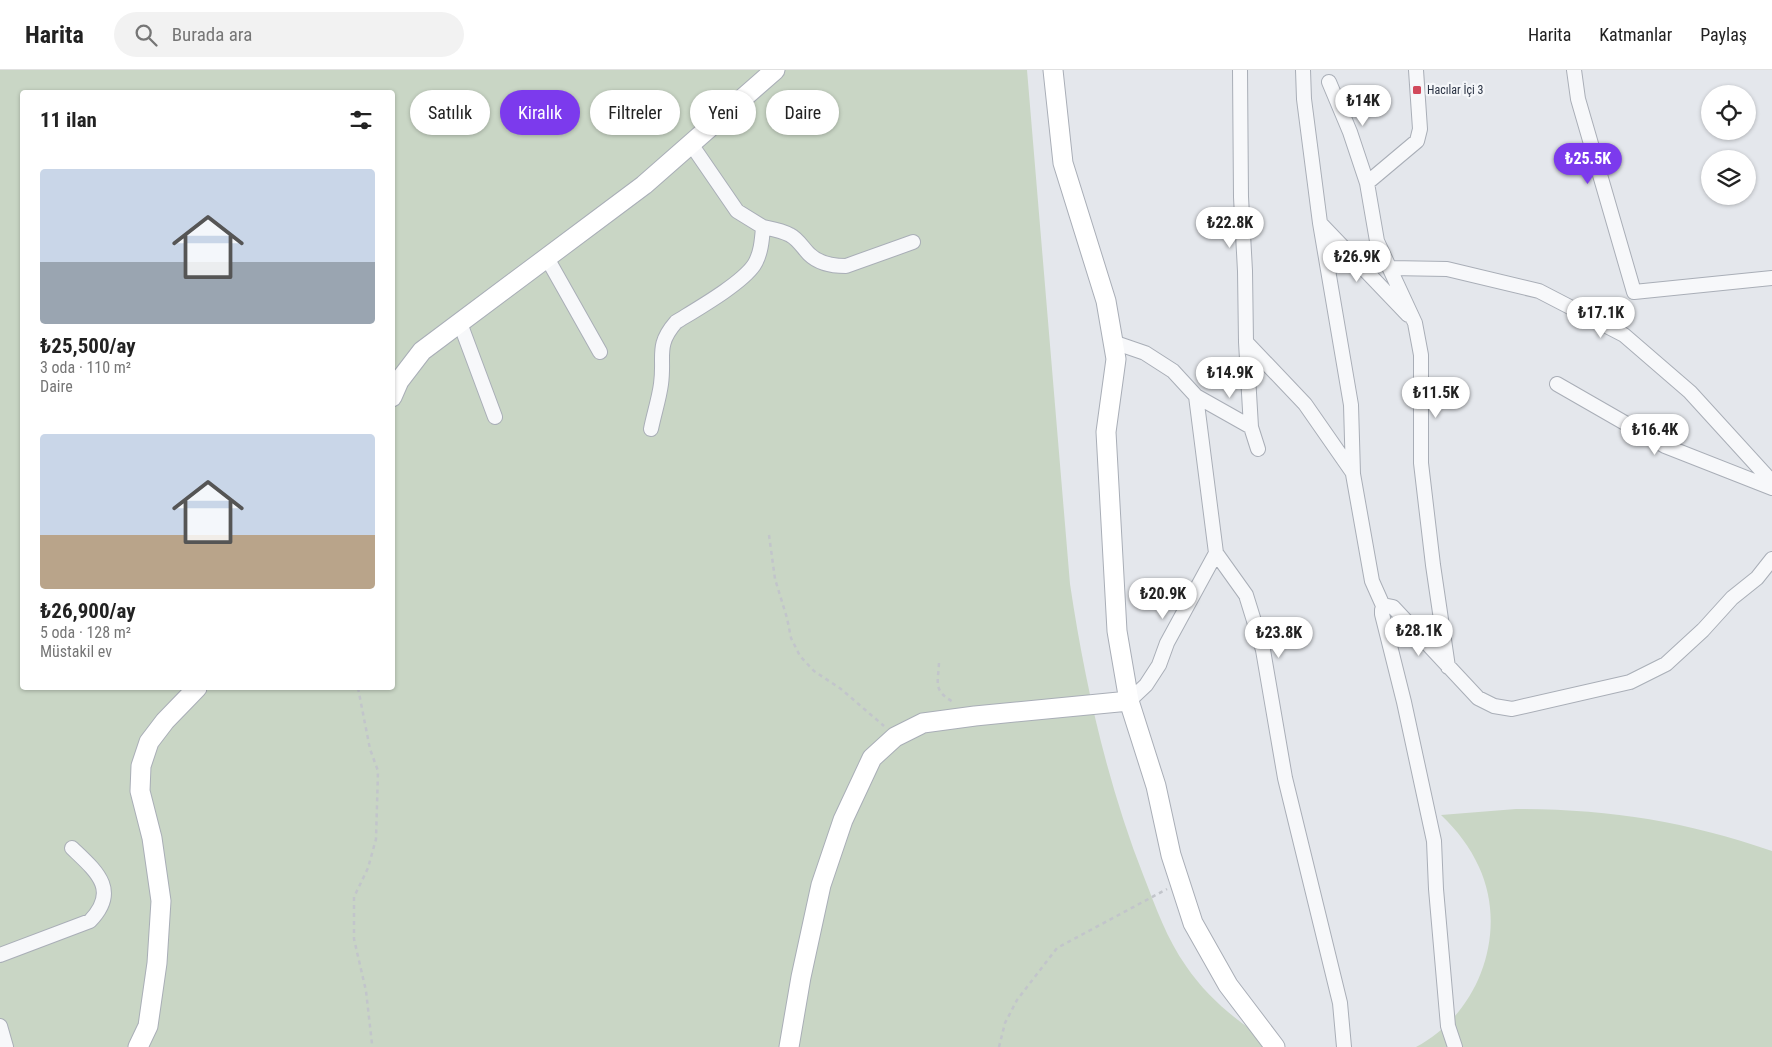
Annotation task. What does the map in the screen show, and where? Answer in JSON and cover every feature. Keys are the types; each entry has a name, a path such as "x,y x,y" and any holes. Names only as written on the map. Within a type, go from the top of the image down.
{"street":[{"path":"395,390 399,381 422,351 644,185 775,70"},
{"path":"1053,70 1063,163 1106,301 1116,359 1106,432 1117,631 1129,701 1156,786 1171,855 1193,923 1228,985 1275,1047"},
{"path":"1240,70 1241,197 1246,342 1251,427 1258,448"},
{"path":"1304,70 1304,99 1320,223 1351,405 1353,474 1372,580 1384,608 1382,614 1434,841 1445,999 1448,1026 1455,1047"},
{"path":"1367,183 1417,141 1420,129 1416,70"},
{"path":"1574,70 1578,99 1634,292 1772,278"},
{"path":"1329,82 1350,132 1367,183 1377,241 1415,323 1421,355 1421,462 1433,565 1448,666"},
{"path":"691,144 737,211 763,227 778,229 791,235 811,256 824,263 846,266 913,242"},
{"path":"1320,223 1415,323"},
{"path":"651,430 661,385 662,343 667,332 676,322 742,279 754,264 761,247 763,227"},
{"path":"547,258 600,352"},
{"path":"1390,268 1446,269 1539,291 1624,335 1690,392 1772,482"},
{"path":"460,323 495,417"},
{"path":"1113,342 1145,353 1174,371 1196,396 1251,427"},
{"path":"1246,342 1305,404 1353,474"},
{"path":"1557,384 1665,446 1772,488"},
{"path":"1196,396 1216,553 1246,596 1263,650 1285,778 1340,1003 1344,1047"},
{"path":"789,1047 801,977 821,885 843,820 872,758 895,737 923,723 1129,701 1146,685 1159,665 1167,643 1216,553"},
{"path":"1384,608 1388,606 1393,607 1478,698 1494,706 1512,709 1630,682 1666,664 1703,630 1732,598 1757,578 1772,559"},
{"path":"138,1047 148,1026 157,963 161,900 152,838 140,791 141,766 150,742 165,721 195,690"},
{"path":"0,955 90,921 98,913 104,892 102,881 96,871 72,848"},
{"path":"0,1026 6,1047"}],"path":[{"path":"769,535 775,579 788,618 791,638 800,656 814,671 841,688 895,737"},
{"path":"939,663 939,692 975,716"},
{"path":"358,690 370,749 378,770 376,839 368,868 354,897 354,939 366,991 372,1044"},
{"path":"999,1047 1005,1023 1017,1000 1057,948 1180,883"}],"green space":[{"path":"0,70 1027,70 1070,584 1090,696 1119,806 1131,842 1168,934 1179,956 1195,979 1228,1012 1253,1031 1280,1047 0,1047"},
{"path":"1516,809 1583,811 1646,819 1708,832 1772,851 1772,1047 1416,1047 1438,1032 1457,1014 1472,993 1482,969 1489,944 1491,918 1487,892 1479,867 1463,839 1441,815"}],"place":[{"name":"Hacılar İçi 3","path":"1417,90"}]}
